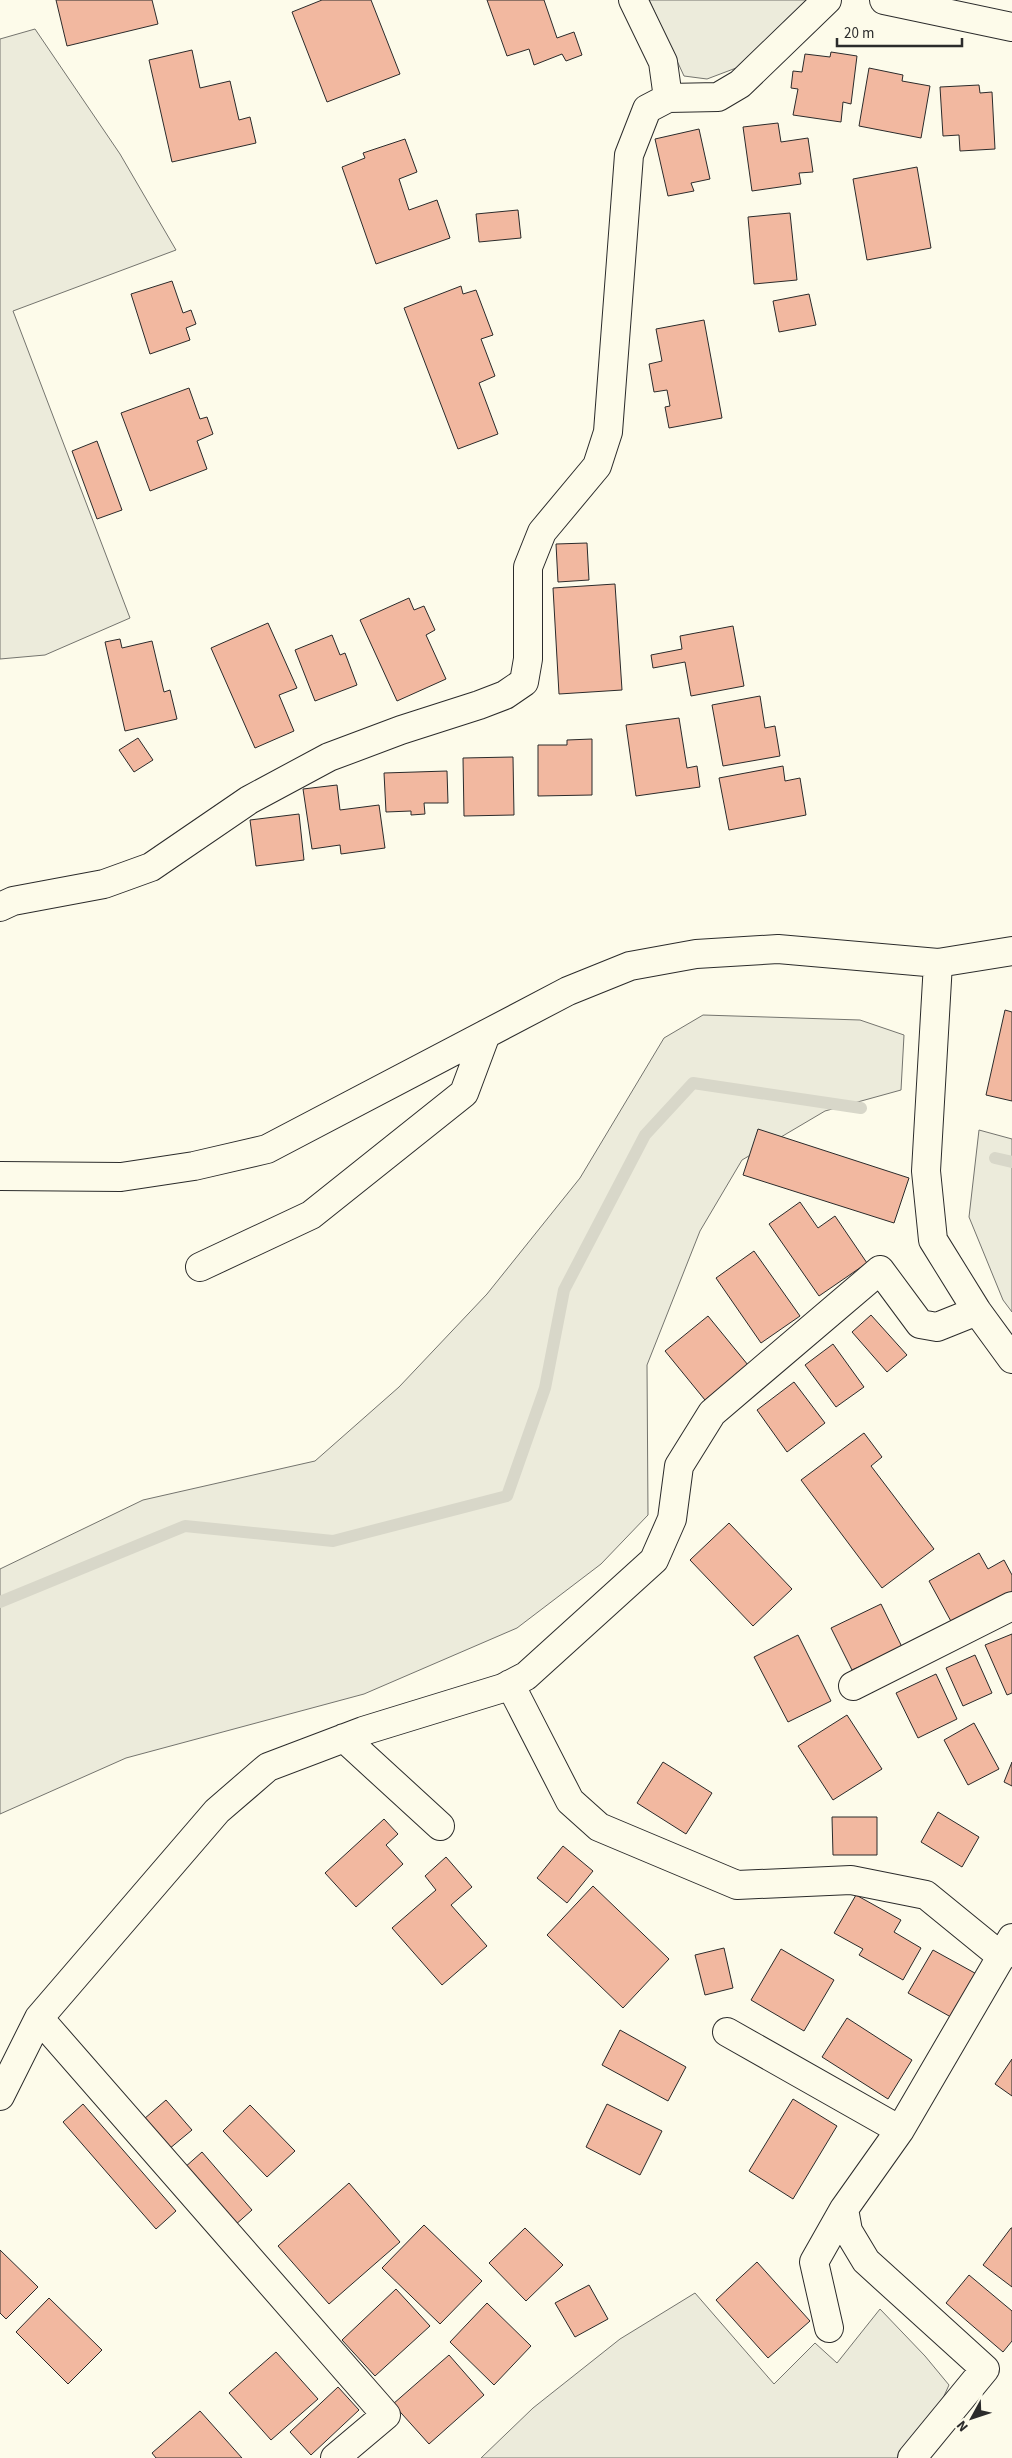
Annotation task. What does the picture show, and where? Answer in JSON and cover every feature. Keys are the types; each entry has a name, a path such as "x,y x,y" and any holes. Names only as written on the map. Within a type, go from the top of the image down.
{"street":[{"path":"633,0 663,62 668,98"},
{"path":"0,907 14,901 104,884 151,867 250,800 329,757 401,730 505,695 524,682 528,659 528,567 542,532 597,466 608,432 629,155 647,109 668,98 718,97 740,84 827,0"},
{"path":"884,0 1012,27"},
{"path":"0,1176 121,1177 194,1166 267,1149 568,992 630,966 696,954 778,949 938,964 1012,952"},
{"path":"938,964 926,1171 933,1240 977,1311 1012,1359"},
{"path":"200,1267 311,1215 464,1093 486,1034"},
{"path":"0,2096 39,2018 216,1812 268,1766 344,1738 510,1684 526,1676 654,1560 672,1520 679,1466 712,1413 880,1270 920,1324 937,1327 977,1311"},
{"path":"853,1686 1012,1606"},
{"path":"510,1684 570,1801 599,1827 737,1885 851,1880 926,1895 1007,1948 900,2130 844,2209 814,2262 829,2328"},
{"path":"344,1738 440,1826"},
{"path":"39,2018 386,2415 335,2458"},
{"path":"727,2032 900,2130"},
{"path":"844,2209 848,2231 866,2262 985,2369 912,2458"}],"shaded area":[{"path":"649,0 807,0 744,65 707,79 684,76"},
{"path":"35,29 120,154 176,250 13,311 130,618 45,655 0,659 0,39"},
{"path":"703,1015 860,1020 904,1035 901,1090 825,1111 742,1160 700,1231 647,1365 648,1515 601,1564 517,1628 364,1694 126,1758 0,1814 0,1569 143,1500 315,1461 399,1387 487,1294 580,1178 664,1038"},
{"path":"979,1130 1012,1139 1012,1312 1003,1300 969,1217"},
{"path":"695,2293 774,2384 815,2343 837,2363 880,2309 925,2356 949,2385 934,2418 899,2458 481,2458 533,2408 620,2339"}],"building":[{"path":"56,0 152,0 158,24 67,46"},
{"path":"322,0 371,0 400,74 327,102 292,12"},
{"path":"487,0 544,0 557,38 574,32 582,55 566,61 562,54 534,65 529,49 507,56"},
{"path":"192,50 200,88 230,81 239,120 250,117 256,143 172,162 149,60"},
{"path":"831,52 857,56 851,104 843,102 841,122 793,115 798,89 791,88 793,71 802,72 805,54 830,57"},
{"path":"869,68 903,75 902,81 930,86 921,138 859,126"},
{"path":"979,85 980,93 992,92 995,149 960,151 959,135 943,136 940,87"},
{"path":"778,123 781,142 808,138 813,172 799,173 801,184 752,191 743,127"},
{"path":"699,129 710,179 691,183 694,191 668,196 655,139"},
{"path":"405,139 417,172 399,179 409,210 437,200 450,238 376,264 342,167 365,158 363,153"},
{"path":"917,167 931,248 867,260 853,179"},
{"path":"518,210 521,238 479,242 476,214"},
{"path":"790,213 797,280 754,284 748,217"},
{"path":"172,281 183,313 191,310 196,324 186,328 190,340 150,354 131,294"},
{"path":"461,286 463,294 476,290 493,335 481,339 495,376 479,383 498,434 458,449 404,308"},
{"path":"809,294 816,325 779,332 773,301"},
{"path":"704,320 722,418 669,428 665,407 670,406 667,390 654,392 649,364 662,361 656,329"},
{"path":"189,388 200,419 207,417 213,434 197,441 207,469 150,491 121,413"},
{"path":"97,441 122,510 97,519 72,451"},
{"path":"587,543 589,580 558,582 556,544"},
{"path":"615,584 622,690 559,694 553,588"},
{"path":"409,598 414,610 424,606 435,630 426,635 446,679 397,701 360,620"},
{"path":"268,623 297,688 279,695 294,731 255,748 211,648"},
{"path":"733,626 744,686 691,696 685,662 653,668 651,655 682,649 680,636"},
{"path":"332,635 340,655 345,653 357,685 315,701 295,650"},
{"path":"120,639 122,648 152,641 164,692 170,690 177,719 125,731 105,642"},
{"path":"760,696 765,728 775,726 780,756 723,766 712,705"},
{"path":"679,718 687,768 697,766 700,787 636,796 626,725"},
{"path":"138,738 153,760 134,772 119,750"},
{"path":"592,739 592,795 538,796 538,745 567,745 567,740"},
{"path":"513,757 514,815 464,816 463,758"},
{"path":"783,766 785,781 800,778 806,815 729,830 719,778"},
{"path":"447,771 448,803 424,803 425,814 411,815 411,811 386,812 384,773"},
{"path":"337,785 340,810 379,805 385,848 341,854 340,845 312,849 303,789"},
{"path":"299,814 304,860 256,866 250,820"},
{"path":"1005,1010 1012,1012 1012,1101 986,1095"},
{"path":"758,1129 909,1178 894,1223 743,1175"},
{"path":"800,1202 818,1228 835,1216 867,1263 819,1296 769,1224"},
{"path":"754,1251 800,1316 761,1343 716,1278"},
{"path":"871,1315 907,1355 887,1372 852,1332"},
{"path":"708,1316 748,1365 705,1400 665,1351"},
{"path":"833,1344 864,1387 836,1407 805,1365"},
{"path":"794,1382 825,1423 787,1452 757,1410"},
{"path":"864,1433 882,1457 871,1466 934,1549 882,1588 801,1480"},
{"path":"729,1523 792,1589 753,1626 690,1560"},
{"path":"979,1553 988,1569 1004,1560 1012,1575 1012,1594 953,1625 929,1581"},
{"path":"881,1604 902,1647 852,1670 831,1628"},
{"path":"1012,1634 1012,1693 1007,1695 985,1645"},
{"path":"798,1635 831,1701 788,1722 754,1657"},
{"path":"975,1655 992,1693 963,1706 946,1668"},
{"path":"936,1674 957,1719 918,1738 896,1693"},
{"path":"847,1715 882,1769 833,1800 798,1746"},
{"path":"974,1723 999,1769 968,1785 944,1740"},
{"path":"663,1762 712,1793 686,1834 637,1803"},
{"path":"1012,1762 1012,1786 1004,1782"},
{"path":"938,1812 979,1837 962,1867 921,1842"},
{"path":"832,1817 877,1817 877,1855 833,1855"},
{"path":"384,1819 398,1834 386,1845 403,1864 356,1907 325,1873"},
{"path":"563,1846 593,1871 567,1903 537,1878"},
{"path":"446,1857 472,1887 451,1905 487,1946 442,1985 392,1928 436,1890 425,1876"},
{"path":"593,1886 669,1959 623,2008 547,1935"},
{"path":"856,1895 901,1920 894,1932 921,1948 903,1980 859,1955 863,1949 834,1933"},
{"path":"724,1948 733,1988 705,1995 695,1955"},
{"path":"781,1949 834,1980 804,2031 751,2000"},
{"path":"933,1950 982,1977 958,2021 908,1993"},
{"path":"847,2018 912,2060 888,2099 822,2057"},
{"path":"620,2030 686,2067 668,2101 602,2065"},
{"path":"1012,2059 1012,2096 995,2084"},
{"path":"793,2099 837,2126 793,2199 749,2171"},
{"path":"166,2100 192,2130 169,2149 144,2119"},
{"path":"83,2104 176,2211 156,2229 63,2122"},
{"path":"607,2104 662,2131 640,2175 586,2147"},
{"path":"250,2105 295,2151 267,2177 223,2131"},
{"path":"202,2152 252,2210 234,2226 184,2168"},
{"path":"349,2183 400,2242 329,2304 278,2246"},
{"path":"424,2225 482,2281 440,2324 382,2268"},
{"path":"525,2228 563,2265 526,2301 489,2263"},
{"path":"1012,2228 1012,2287 983,2265"},
{"path":"0,2250 38,2287 6,2319 0,2313"},
{"path":"757,2262 810,2321 768,2358 716,2300"},
{"path":"969,2275 1012,2311 1012,2341 1003,2352 946,2303"},
{"path":"589,2285 608,2319 575,2337 555,2303"},
{"path":"396,2289 430,2326 375,2376 342,2340"},
{"path":"49,2298 102,2350 68,2384 16,2332"},
{"path":"487,2303 531,2346 494,2385 450,2342"},
{"path":"276,2352 318,2399 271,2440 229,2393"},
{"path":"449,2355 484,2395 429,2444 393,2404"},
{"path":"338,2387 359,2410 311,2455 290,2432"},
{"path":"200,2411 242,2458 156,2458 152,2453"}],"waterway":[{"path":"0,1602 185,1526 333,1541 507,1496 545,1388 564,1290 645,1135 693,1083 861,1108"},
{"path":"995,1158 1012,1162"}]}
